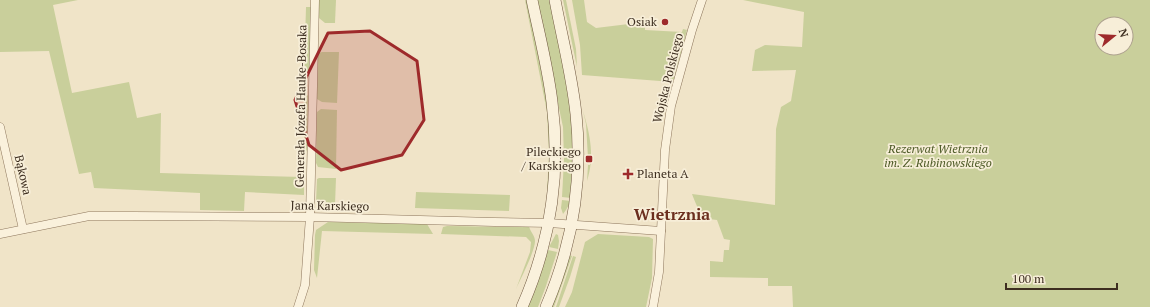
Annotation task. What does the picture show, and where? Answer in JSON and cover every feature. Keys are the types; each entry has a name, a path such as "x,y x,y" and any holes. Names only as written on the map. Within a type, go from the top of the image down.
{"main road":[{"path":"522,307 537,271 544,247 555,178 556,142 552,100 532,0"},
{"path":"546,307 561,269 572,225 577,182 577,125 573,90 554,0"}],"street":[{"name":"Generała Józefa Hauke-Bosaka","path":"298,307 305,284 310,218 316,0"},
{"name":"Wojska Polskiego","path":"653,307 659,272 665,150 670,106 702,0"},
{"name":"Bąkowa","path":"0,127 23,229"},
{"name":"Jana Karskiego","path":"0,234 89,216 310,218 549,223 661,231"}],"highlighted area":[{"path":"370,31 417,61 424,120 402,155 341,170 309,145 295,100 328,33"}],"green space":[{"path":"0,0 78,0 53,5 72,93 129,82 137,118 161,113 160,173 302,177 304,180 304,195 245,192 244,211 200,210 200,193 94,188 91,172 79,174 49,51 0,52"},
{"path":"319,0 336,0 335,23 325,23 319,18"},
{"path":"525,0 527,0 547,99 552,159 547,193 549,153 547,112"},
{"path":"536,0 550,0 569,93 573,141 571,198 562,197 564,160 563,127"},
{"path":"563,0 566,0 576,49 577,67"},
{"path":"572,0 584,0 587,22 596,28 645,22 645,30 682,32 683,29 687,30 673,82 582,75 580,45"},
{"name":"Rezerwat Wietrznia im. Z. Rubinowskiego","path":"743,0 1150,0 1150,307 793,307 792,286 768,286 768,278 710,277 710,261 723,262 724,250 729,250 730,240 724,239 717,220 701,218 692,194 775,205 776,129 781,107 791,101 796,70 752,71 755,50 765,45 802,47 804,12"},
{"path":"306,7 311,7 309,77 304,75"},
{"path":"339,52 337,103 322,102 317,99 318,57 319,53"},
{"path":"305,92 308,96 307,152 304,144"},
{"path":"321,109 337,110 336,169 318,167 316,163 317,112"},
{"path":"583,111 588,128 591,146 591,163 587,181 590,159 588,158 586,124"},
{"path":"336,178 335,205 319,206 316,202 317,179"},
{"path":"416,192 510,195 509,211 415,208"},
{"path":"562,200 571,201 563,214 561,208"},
{"path":"328,222 427,224 433,234 322,231 317,278 314,270 315,235 316,230"},
{"path":"529,226 535,239 533,251 516,289 530,252 531,242 526,237 441,234 443,227"},
{"path":"556,234 558,235 559,241 558,249 549,247"},
{"path":"598,234 649,237 653,239 652,278 646,307 565,307 572,292 585,242"},
{"path":"548,250 557,252 546,286 538,307 527,307 542,268"},
{"path":"569,255 572,256 554,307 551,307"},
{"path":"573,256 576,257 570,277 559,307 556,307"}],"place":[{"name":"Osiak","path":"665,22"},
{"name":"Pileckiego / Karskiego","path":"589,159"},
{"name":"Planeta A","path":"628,174"}],"district":[{"name":"Wietrznia","path":"672,214"}]}
